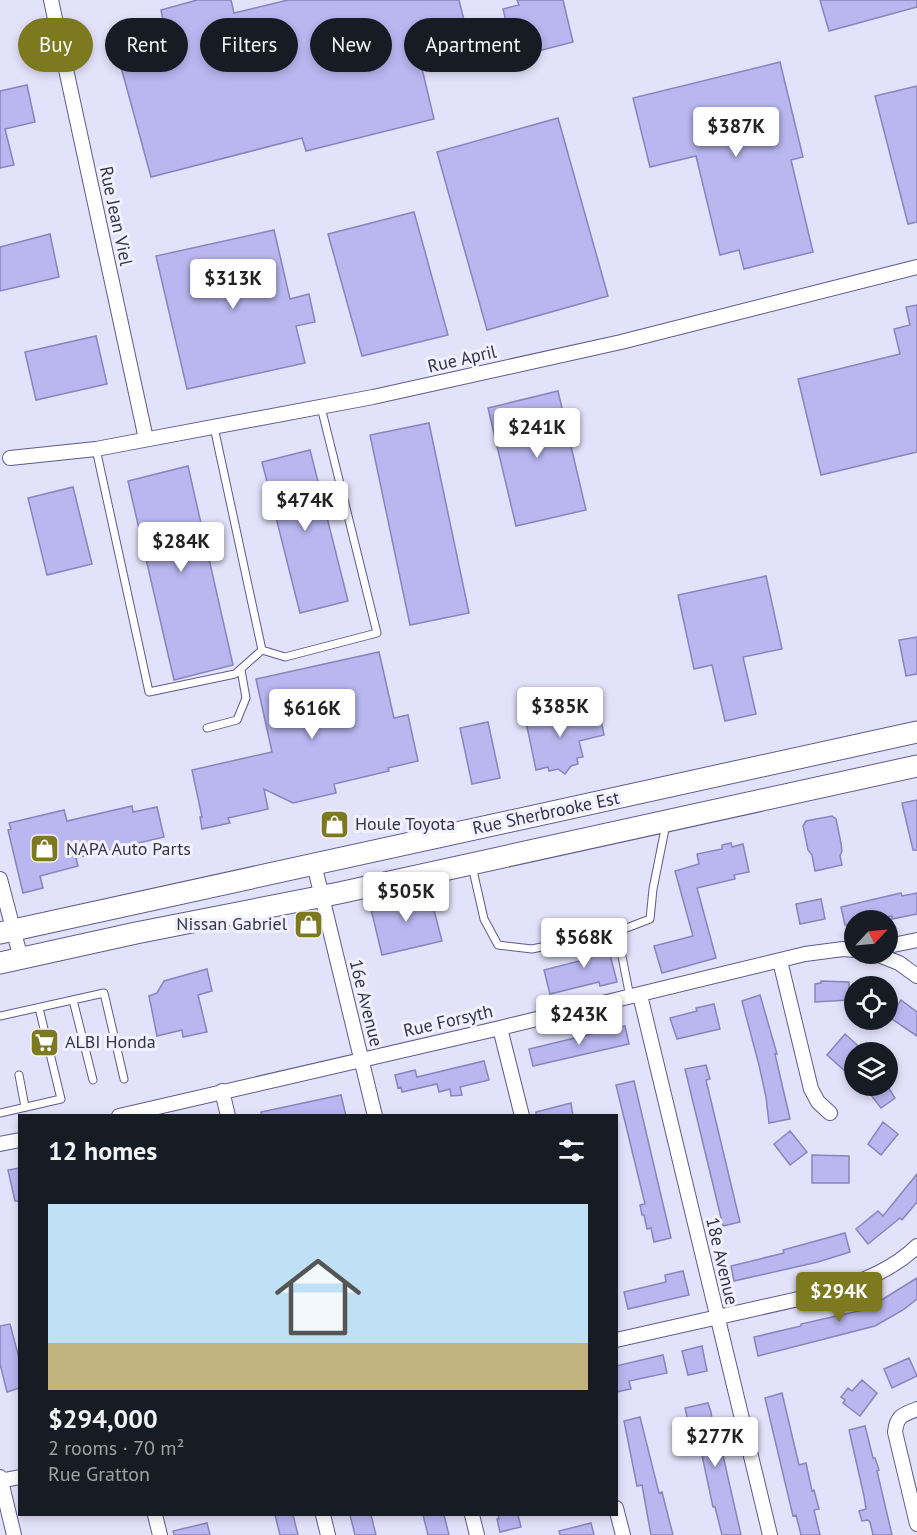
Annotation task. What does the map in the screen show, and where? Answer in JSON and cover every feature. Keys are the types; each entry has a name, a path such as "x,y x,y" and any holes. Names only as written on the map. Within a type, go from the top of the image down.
{"main road":[{"name":"Rue Sherbrooke Est","path":"7,932 917,732"},
{"path":"793,759 800,792"},
{"name":"Rue Sherbrooke Est","path":"0,963 136,933 322,897 917,766"},
{"path":"673,785 674,820"},
{"path":"218,885 225,916"},
{"path":"130,905 136,933"}],"street":[{"name":"Rue Jean Viel","path":"51,0 146,439"},
{"name":"Rue April","path":"10,459 96,449 374,397 621,342 917,267"},
{"name":"16e Avenue","path":"314,864 375,1114"},
{"path":"0,879 7,932 21,959"},
{"path":"898,944 917,940"},
{"name":"Rue Forsyth","path":"127,1114 822,951 844,950"},
{"path":"780,961 811,1089 830,1113"},
{"path":"898,963 917,976"},
{"name":"18e Avenue","path":"635,996 770,1535"},
{"path":"500,1028 522,1114"},
{"path":"222,1091 228,1114"},
{"path":"0,1144 18,1140"},
{"path":"618,1340 834,1290 886,1270 917,1246"},
{"path":"917,1409 902,1415 896,1422 895,1432 917,1524"},
{"path":"14,1535 0,1480 18,1477"},
{"path":"155,1516 160,1535"},
{"path":"323,1516 328,1535"},
{"path":"472,1516 477,1535"},
{"path":"618,1516 623,1535"}],"lane":[{"path":"262,650 285,657 377,633 321,407"},
{"path":"214,427 262,650"},
{"path":"96,449 149,692 235,674 262,650"},
{"path":"207,728 237,720 246,698 241,670"},
{"path":"606,933 650,920 653,889 674,820"},
{"path":"472,864 484,919 498,945 531,949 589,937"},
{"path":"617,931 635,996"},
{"path":"0,1016 104,993 124,1079"},
{"path":"73,1000 93,1080"},
{"path":"0,1113 61,1099 39,1008"},
{"path":"19,1075 25,1107"}],"building":[{"path":"197,0 231,0 234,13 288,0 459,0 464,18 404,18 404,72 423,72 434,119 306,151 302,138 151,177 122,72 188,72 188,18 163,18 161,10"},
{"path":"517,0 563,0 573,42 542,50 542,18 505,18 503,9 519,5"},
{"path":"820,0 917,0 917,7 829,31"},
{"path":"780,62 803,157 791,160 813,252 744,269 739,250 720,255 696,156 650,167 633,98"},
{"path":"27,85 35,122 5,129 14,165 0,168 0,91"},
{"path":"917,86 917,222 908,224 875,96"},
{"path":"558,118 608,296 487,330 437,152"},
{"path":"414,212 448,335 362,356 328,234"},
{"path":"274,230 290,299 309,294 315,322 296,326 305,363 187,389 156,256"},
{"path":"50,234 59,277 0,291 0,247"},
{"path":"917,305 917,452 821,475 798,379 900,354 894,329 910,325 906,307"},
{"path":"96,336 107,384 36,400 25,352"},
{"path":"558,391 586,510 516,526 488,408"},
{"path":"429,423 469,613 410,625 370,435"},
{"path":"310,450 348,601 300,613 262,462"},
{"path":"188,466 233,665 174,680 128,481"},
{"path":"73,487 92,564 47,575 28,498"},
{"path":"766,576 782,649 743,657 756,714 725,721 712,665 694,669 678,595"},
{"path":"917,637 917,674 906,676 899,640"},
{"path":"379,652 394,718 408,715 418,761 388,768 389,771 334,784 336,793 293,803 264,789 268,809 228,818 230,823 202,829 200,817 202,817 192,770 272,752 256,679"},
{"path":"571,707 575,721 600,715 604,735 579,741 583,757 577,758 578,764 571,766 565,774 558,769 549,771 548,767 536,770 525,717"},
{"path":"488,722 500,778 472,784 460,728"},
{"path":"917,800 917,850 913,850 902,803"},
{"path":"132,806 133,812 157,807 164,837 76,858 78,866 40,876 43,888 23,893 8,830 11,829 9,823 64,810 67,821"},
{"path":"832,816 836,819 841,843 842,865 815,871 803,826 806,821"},
{"path":"731,843 732,847 743,844 749,872 734,875 735,879 697,888 716,958 662,973 654,946 693,936 675,871 699,864 697,854 722,849 722,845"},
{"path":"429,891 442,941 382,955 370,905"},
{"path":"901,893 902,896 917,893 917,914 898,918 898,910 844,910 844,920 841,907"},
{"path":"821,899 825,919 800,924 796,904"},
{"path":"601,930 602,936 606,939 617,982 600,986 599,982 550,994 544,970 583,960 582,955 597,952 592,942 594,938 592,933"},
{"path":"207,969 212,991 198,995 207,1032 183,1037 182,1030 157,1036 149,996 157,993 164,981"},
{"path":"821,981 844,982 844,1000 815,1002 815,984"},
{"path":"760,995 777,1054 775,1054 790,1119 769,1123 759,1065 742,1001"},
{"path":"901,1000 917,1012 917,1036 898,1023 898,1004"},
{"path":"714,1004 720,1029 677,1039 670,1018"},
{"path":"625,1026 629,1044 533,1066 529,1049"},
{"path":"845,1034 854,1042 844,1042 844,1070 827,1055"},
{"path":"484,1061 489,1080 460,1087 462,1095 451,1096 450,1089 439,1092 437,1084 402,1092 401,1087 398,1088 395,1075 415,1070 417,1077"},
{"path":"706,1065 710,1079 706,1080 740,1222 723,1226 685,1069"},
{"path":"634,1081 671,1238 654,1242 651,1228 647,1229 644,1215 642,1215 640,1205 645,1204 616,1085"},
{"path":"341,1095 346,1114 262,1114 261,1112"},
{"path":"872,1096 894,1096 895,1098 881,1108"},
{"path":"571,1103 573,1114 536,1114 536,1112"},
{"path":"883,1122 898,1134 881,1155 868,1144"},
{"path":"790,1131 807,1152 790,1165 774,1144"},
{"path":"812,1155 849,1156 849,1183 812,1183"},
{"path":"18,1168 18,1201 15,1201 8,1170"},
{"path":"917,1174 917,1202 902,1220 900,1218 868,1244 856,1229 878,1211 883,1216"},
{"path":"845,1233 850,1252 818,1262 734,1281 731,1266 784,1253 783,1250"},
{"path":"683,1271 689,1295 628,1309 624,1292 666,1282 665,1275"},
{"path":"917,1278 917,1299 875,1326 758,1356 754,1337 867,1309"},
{"path":"10,1324 18,1354 18,1389 7,1392 0,1364 0,1326"},
{"path":"702,1346 707,1371 688,1375 682,1351"},
{"path":"663,1355 667,1373 629,1381 631,1389 618,1392 618,1366"},
{"path":"909,1358 917,1376 892,1388 884,1369"},
{"path":"862,1380 877,1393 860,1416 843,1403 845,1400 841,1397 848,1388 852,1391"},
{"path":"782,1393 799,1465 806,1463 812,1491 814,1490 819,1509 814,1510 820,1535 801,1535 796,1515 793,1516 765,1398"},
{"path":"708,1403 714,1434 717,1433 722,1451 741,1535 722,1535 715,1507 713,1507 696,1427 690,1429 685,1408"},
{"path":"640,1417 659,1493 662,1492 673,1535 651,1535 642,1485 637,1486 624,1421"},
{"path":"865,1426 873,1458 879,1470 877,1471 892,1535 873,1535 870,1522 862,1521 859,1511 866,1509 849,1430"},
{"path":"275,1516 293,1516 298,1535 280,1535"},
{"path":"350,1516 371,1516 376,1535 355,1535"},
{"path":"423,1516 444,1516 449,1535 428,1535"},
{"path":"498,1516 518,1516 521,1527 500,1532 497,1519 499,1519"},
{"path":"207,1523 210,1535 174,1535 173,1531"},
{"path":"591,1523 594,1535 560,1535 559,1531"}],"place":[{"name":"Houle Toyota","path":"334,824"},
{"name":"NAPA Auto Parts","path":"45,849"},
{"name":"Nissan Gabriel","path":"308,924"},
{"name":"ALBI Honda","path":"44,1042"}]}
